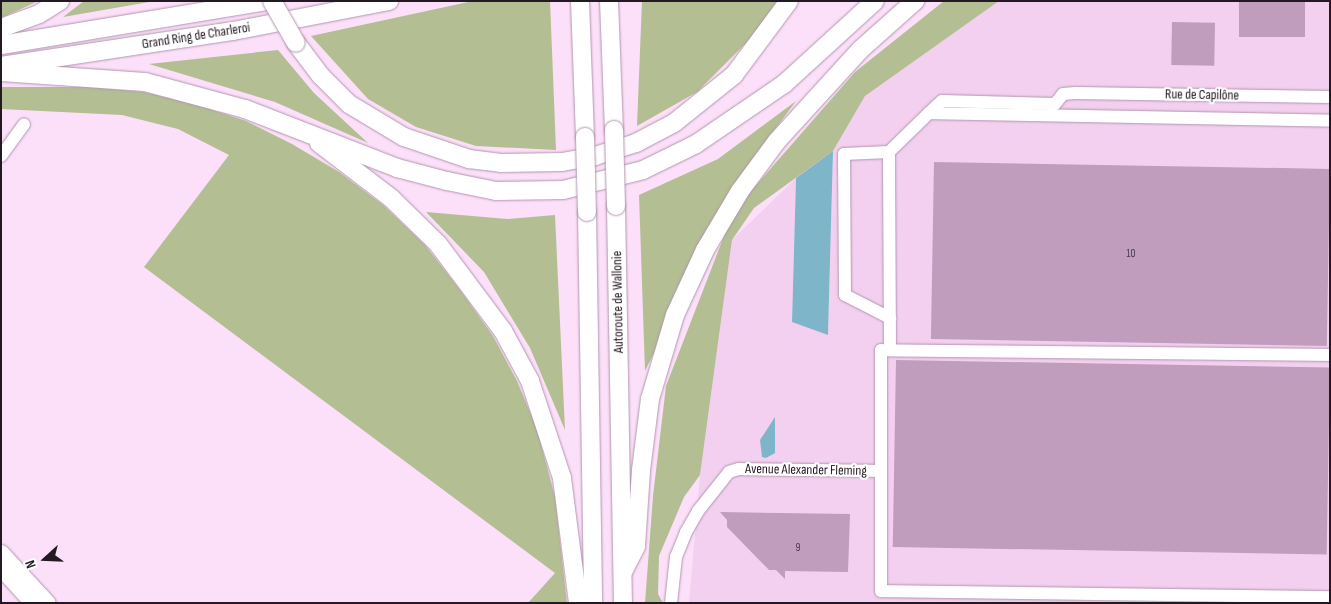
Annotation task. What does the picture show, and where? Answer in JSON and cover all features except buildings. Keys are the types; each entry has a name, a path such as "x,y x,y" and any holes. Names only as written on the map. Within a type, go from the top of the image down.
{"highway":[{"path":"1,28 39,14 60,1"},
{"name":"Grand Ring de Charleroi","path":"1,45 266,1"},
{"path":"272,1 296,43 320,75 349,104 404,137 469,159 501,163 562,162 595,156 636,142 674,123 734,74 789,1"},
{"name":"Grand Ring de Charleroi","path":"1,66 233,31 389,1"},
{"name":"Autoroute de Wallonie","path":"580,1 587,212 593,603"},
{"name":"Autoroute de Wallonie","path":"609,1 616,206 623,603"},
{"path":"1,72 145,82 245,109 397,168 496,191 563,190 598,183 643,170 696,144 737,118 784,84 875,1"},
{"path":"623,572 636,546 641,470 650,399 675,315 705,250 740,190 777,141 860,50 915,1"},
{"path":"303,131 392,198 438,244 503,331 530,381 562,478 578,603"}],"main road":[{"path":"1,552 48,603"},
{"path":"1,569 32,603"}],"street":[{"name":"Rue de Capilône","path":"929,113 942,101 1055,104 1063,94 1075,93 1330,97"},
{"path":"890,318 845,295 844,154 889,152 929,113 1330,121"},
{"path":"1,156 24,124"},
{"path":"889,152 890,350"},
{"path":"1330,355 881,350 881,591 1330,597"},
{"name":"Avenue Alexander Fleming","path":"671,603 676,557 686,532 698,510 729,472 739,469 881,471"}],"shaded area":[{"path":"999,1 1330,1 1330,603 689,603 700,475 732,240 796,178 792,321 828,335 833,151 865,96"}],"green space":[{"path":"1,1 38,1 1,18"},
{"path":"84,1 155,1 63,17"},
{"path":"473,1 550,1 556,150 476,146 416,127 368,99 311,36"},
{"path":"642,1 778,1 758,31 697,92 637,126"},
{"path":"944,1 999,1 865,96 833,151 754,208 732,240 700,475 684,497 659,556 658,594 663,603 645,603 653,496 666,386 726,231 751,191 855,72"},
{"path":"278,50 314,93 368,143 275,102 149,64"},
{"path":"1,87 91,87 144,92 194,104 246,121 292,144 339,172 383,205 425,245 460,290 493,336 517,381 537,429 555,497 567,603 528,603 555,573 144,267 229,155 178,129 122,115 1,109"},
{"path":"796,101 744,171 645,371 639,195 718,159"},
{"path":"426,212 507,219 555,215 565,430 530,348 484,272"}],"water":[{"path":"833,151 828,335 792,322 796,178"},
{"path":"775,417 775,453 766,458 762,457 760,440"}]}
